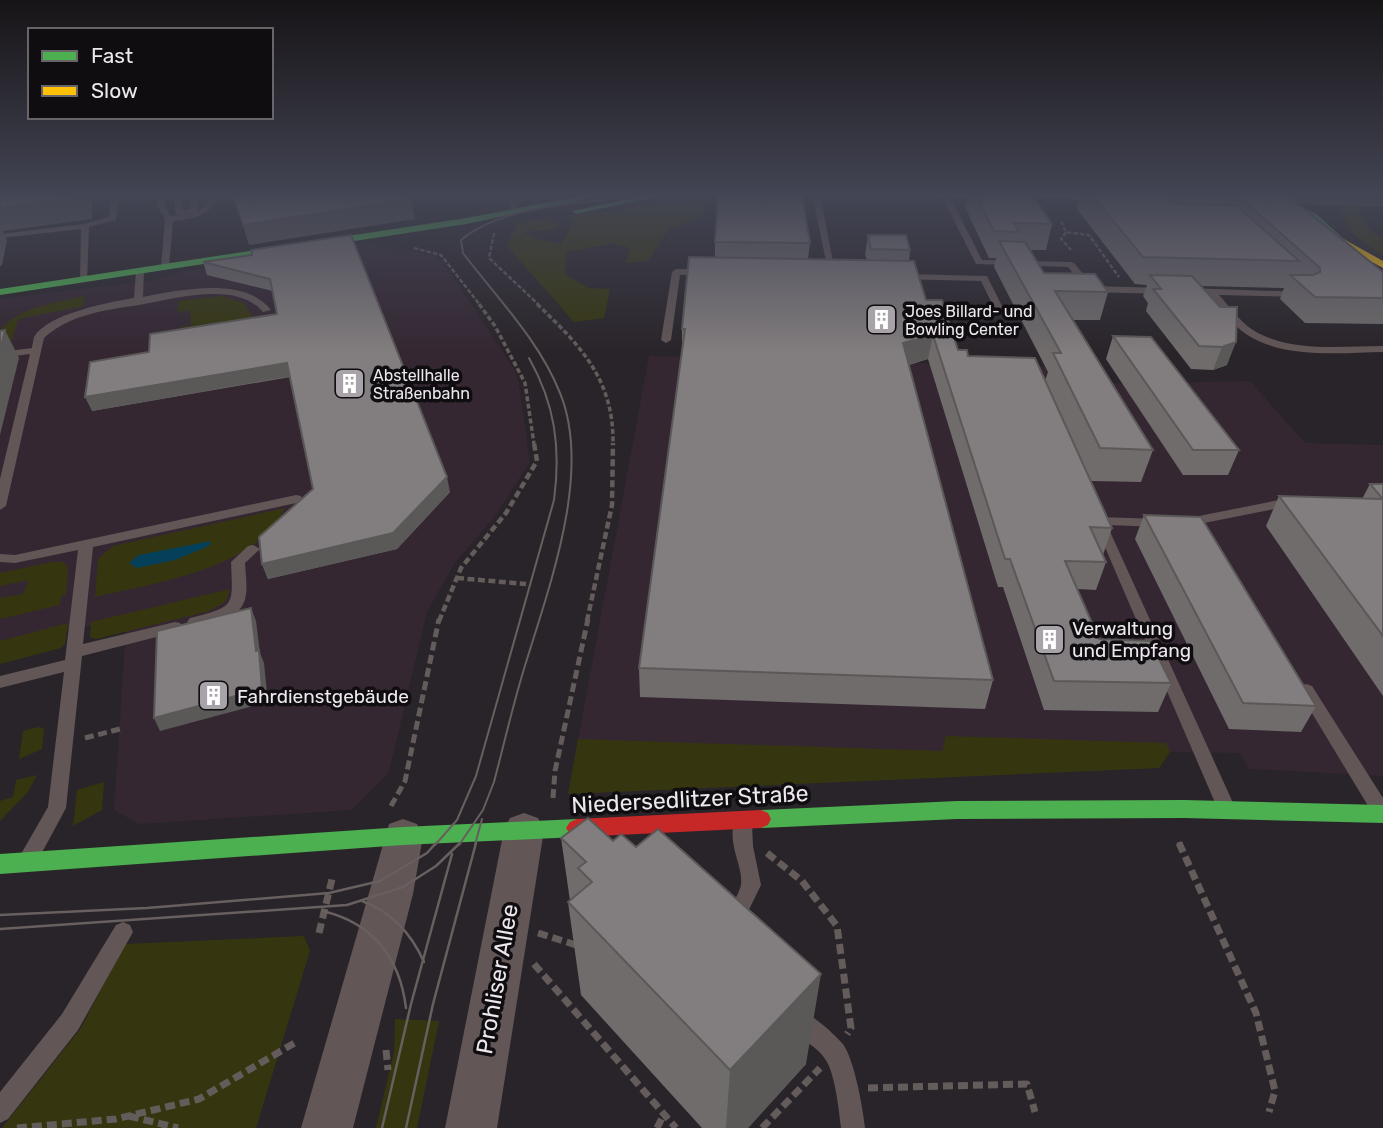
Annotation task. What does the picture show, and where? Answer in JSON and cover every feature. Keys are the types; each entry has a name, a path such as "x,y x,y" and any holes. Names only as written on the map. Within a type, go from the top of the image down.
{"street":[{"path":"0,292 290,248"},
{"path":"1355,248 1383,265"},
{"name":"Niedersedlitzer Straße","path":"0,863 396,822 538,817 743,819 957,810 1227,810 1383,814"},
{"name":"Prohliser Allee","path":"471,1128 538,817"},
{"path":"327,1128 392,894 396,822"}],"lane":[{"path":"84,280 85,248"},
{"path":"164,267 166,248"},
{"path":"826,248 831,275"},
{"path":"972,248 979,262 1071,265 1090,289 1303,294 1294,286"},
{"path":"138,302 140,271"},
{"path":"666,340 676,272 715,272"},
{"path":"818,274 848,275"},
{"path":"887,276 984,278 1001,314"},
{"path":"0,506 41,333 57,321 86,311 223,292 249,297 266,310"},
{"path":"1212,292 1250,332 1264,338 1306,347 1383,349"},
{"path":"0,355 36,350"},
{"path":"0,558 15,559 296,499"},
{"path":"1227,810 1096,515 1204,525 1284,500 1309,501"},
{"path":"27,862 57,808 86,544"},
{"path":"0,682 225,612 240,599 238,562 253,548"},
{"path":"1294,670 1383,814"},
{"path":"723,940 751,885 743,846 743,819"},
{"path":"0,1111 70,1022 122,932"},
{"path":"783,1006 835,1052 846,1089 853,1128"}],"path":[{"path":"396,822 439,620 461,568 506,513 537,461 525,383 495,326 441,255 412,248"},
{"path":"492,248 489,258 576,341 598,373 613,424 612,505 555,771 538,817"},
{"path":"457,578 526,584"},
{"path":"64,744 120,729"},
{"path":"1174,830 1256,1013 1275,1091 1269,1112"},
{"path":"762,1128 835,1052 851,1028 837,926 802,881 764,850"},
{"path":"537,932 579,946"},
{"path":"534,963 676,1128"},
{"path":"17,1128 128,1116 199,1099 298,1041"},
{"path":"846,1089 1027,1084 1035,1112"},
{"path":"657,1128 664,1114"},
{"path":"128,1116 177,1128"}],"shaded area":[{"path":"335,248 391,248 433,255 444,263 514,369 519,384 530,462 496,515 454,564 427,612 389,772 351,810 139,824 114,810 126,629 97,624 62,632 0,659 0,299 156,280 180,272"},
{"path":"508,248 589,248 566,252 565,274 588,288 610,289 604,318 574,322"},
{"path":"630,248 657,248 648,261 626,263"},
{"path":"1371,248 1383,248 1383,255"},
{"path":"85,296 83,306 18,319 11,343 0,345 0,330 17,316 51,303"},
{"path":"222,296 244,303 253,318 177,340 177,328 191,325 190,310 178,312 178,301"},
{"path":"649,356 1079,367 1088,384 1250,381 1305,443 1383,445 1383,776 1249,769 1240,753 1170,752 1159,768 568,794"},
{"path":"285,508 270,529 227,560 173,579 95,597 98,559 113,546"},
{"path":"63,562 68,568 66,595 61,596 60,605 0,619 0,598 23,594 29,580 0,586 0,573"},
{"path":"230,589 226,601 209,611 96,639 90,637 91,622"},
{"path":"68,623 65,644 61,648 0,664 0,641"},
{"path":"38,727 44,729 42,749 19,759 23,731"},
{"path":"946,736 1166,743 1170,752 1159,768 568,794 578,739 942,751"},
{"path":"37,775 28,792 0,821 0,801 13,797 16,780"},
{"path":"104,782 102,810 73,826 77,790"},
{"path":"304,936 310,951 256,1128 2,1128 81,1028 125,944"},
{"path":"395,1019 439,1021 417,1128 376,1128 394,1052"}],"water":[{"path":"211,541 209,546 175,560 137,568 129,563 139,555"}],"building":[{"path":"356,248 447,477 393,533 262,564 259,537 313,489 287,363 85,397 90,362 149,352 150,334 277,314 270,279 203,262 252,255 251,250"},
{"path":"909,248 910,250 871,249"},
{"path":"1003,248 1028,248 1044,273 1095,274 1108,292 1055,291 1153,450 1100,448 1053,353 1061,353"},
{"path":"1135,248 1284,248 1299,261 1143,257"},
{"path":"1297,248 1353,248 1383,272 1383,298 1315,297 1290,275 1313,275 1320,272 1320,268"},
{"path":"689,257 914,261 926,300 942,300 958,350 967,350 968,356 1035,358 1112,528 1090,527 1106,562 1065,561 1099,639 1150,641 1171,683 1054,681 1010,559 1005,559 933,335 903,343 993,680 639,668 685,329 682,329"},
{"path":"1150,275 1192,276 1220,307 1237,307 1236,342 1222,347 1199,346 1153,289 1161,289"},
{"path":"5,330 0,350 0,331"},
{"path":"1113,336 1151,337 1239,450 1193,450"},
{"path":"1370,484 1383,484 1383,499"},
{"path":"1279,496 1383,499 1383,636"},
{"path":"1144,515 1201,517 1316,706 1243,703"},
{"path":"251,608 256,651 259,650 262,689 154,718 157,631"},
{"path":"588,818 613,841 621,834 636,847 658,829 821,974 730,1070 568,902 592,882 578,868 586,862 561,838"}],"tram line":[{"path":"459,845 483,810 494,782 517,692 553,574 569,498 572,461 569,426 560,393 551,374 529,337 463,253 462,248"},
{"path":"435,845 457,820 476,776 554,500 557,462 554,427 545,392 529,358"},
{"path":"475,845 482,819"},
{"path":"0,915 147,908 329,893 380,881 427,853 436,843"},
{"path":"0,929 347,905 403,887 436,866 460,843"},
{"path":"406,1128 433,1004 476,843"},
{"path":"423,960 452,854"},
{"path":"362,901 391,917 407,933 423,960"},
{"path":"322,911 355,924 369,933 380,945 397,973 406,1008"},
{"path":"382,1128 423,960"}],"traffic: fast":[{"path":"0,292 291,248"},
{"path":"761,819 957,810 1184,809 1383,814"},
{"path":"0,864 403,836 577,828"}],"traffic: slow":[{"path":"1352,248 1383,265"}],"traffic: jam":[{"path":"577,828 761,819"}],"place":[{"name":"Joes Billard- und Bowling Center","path":"882,320"},
{"name":"Abstellhalle Straßenbahn","path":"350,384"},
{"name":"Verwaltung und Empfang","path":"1049,639"},
{"name":"Fahrdienstgebäude","path":"214,696"}]}
